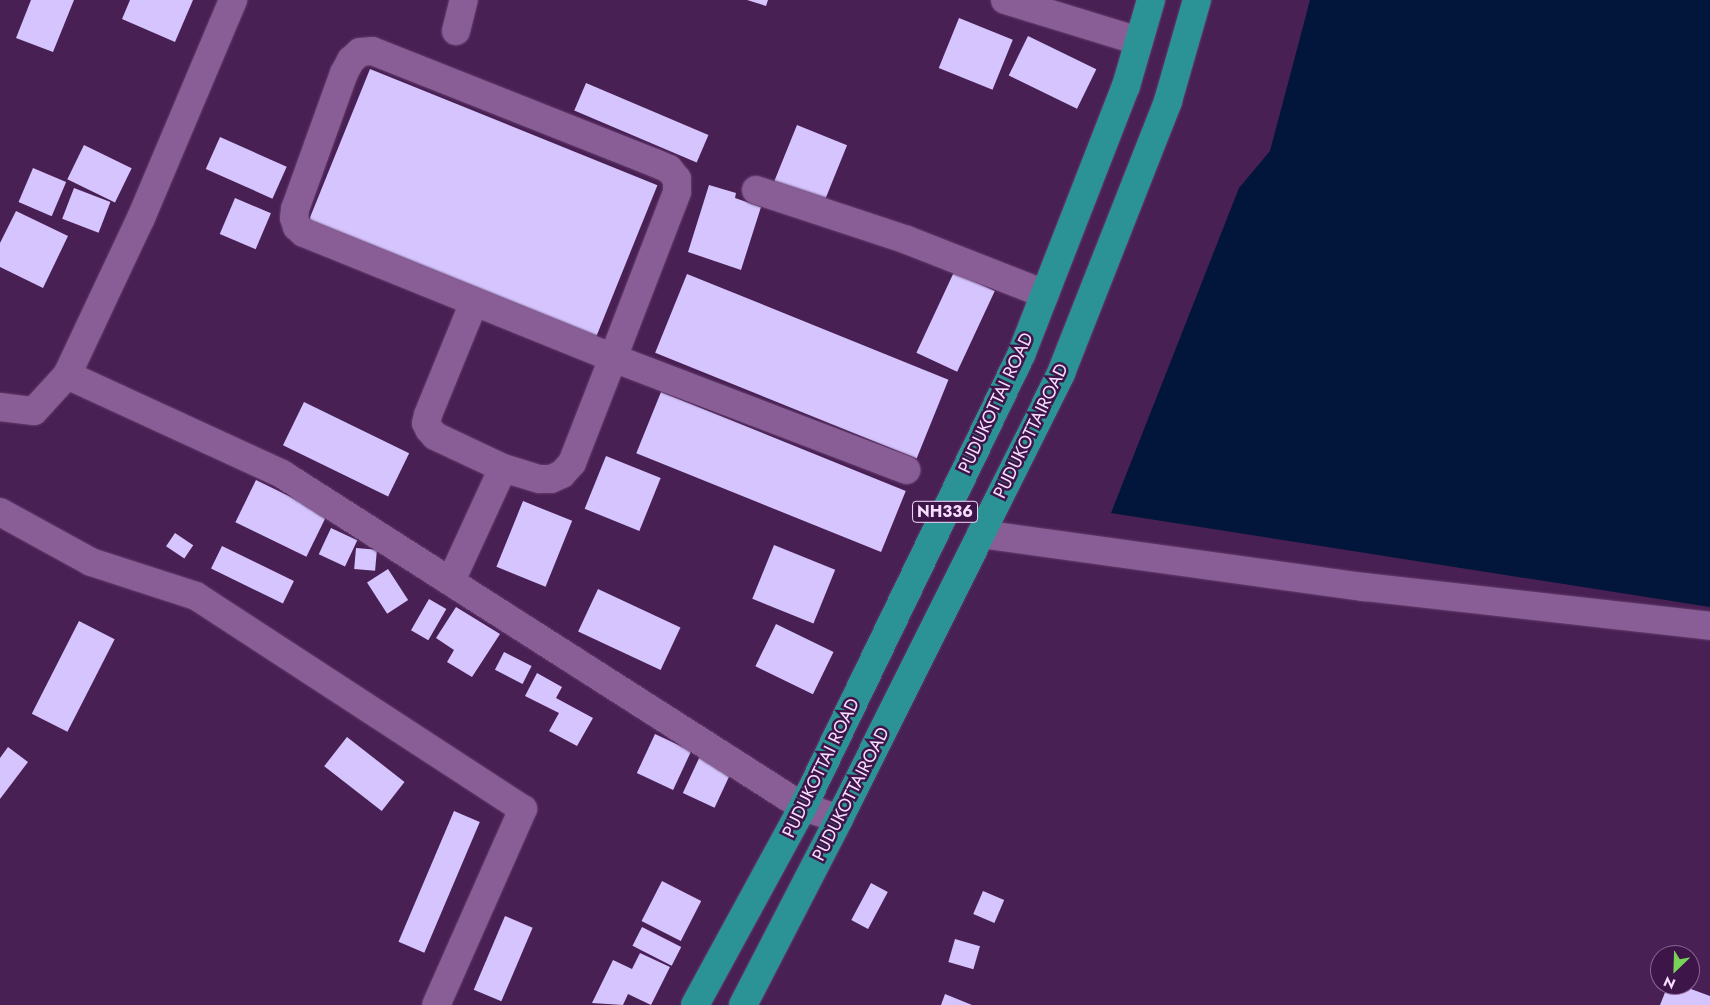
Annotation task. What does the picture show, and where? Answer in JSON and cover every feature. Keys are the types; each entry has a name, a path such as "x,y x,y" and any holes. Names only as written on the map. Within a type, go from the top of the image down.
{"highway":[{"name":"PUDUKOTTAI ROAD","path":"696,1005 804,807 1021,355 1126,86 1151,0"},
{"name":"PUDUKOTTAIROAD","path":"743,1005 839,819 1061,373 1168,101 1197,0"},
{"path":"957,486 996,504"}],"street":[{"path":"0,407 34,411 67,375 141,218 233,0"},
{"path":"456,31 464,0"},
{"path":"1005,0 1139,41"},
{"path":"474,302 426,423 435,436 503,468 539,479 551,479 562,474 572,463 613,358 676,192 677,179 669,169 372,51 360,52 351,60 344,73 295,208 294,218 297,228 304,233 613,358 906,470"},
{"path":"756,190 907,240 1045,294"},
{"path":"67,375 282,474 804,807 839,819"},
{"path":"451,581 503,468"},
{"path":"0,512 91,562 196,596 523,810 436,1005"},
{"path":"981,534 1364,587 1710,626"}],"water":[{"path":"1310,0 1710,0 1710,607 1111,513 1239,188 1270,151"}],"building":[{"path":"31,0 74,0 53,52 16,38"},
{"path":"130,0 193,0 175,42 122,19"},
{"path":"747,0 768,0 766,6"},
{"path":"959,18 1013,40 993,90 939,68"},
{"path":"1028,36 1096,69 1077,109 1009,76"},
{"path":"370,69 657,185 596,337 309,221"},
{"path":"586,83 708,135 697,163 574,111"},
{"path":"797,125 847,145 823,205 773,185"},
{"path":"220,137 287,167 272,199 206,169"},
{"path":"84,145 132,168 115,202 67,179"},
{"path":"33,168 66,182 52,216 19,202"},
{"path":"709,185 736,193 735,198 761,207 741,270 688,252"},
{"path":"74,188 110,202 99,233 62,219"},
{"path":"235,198 271,213 256,249 220,234"},
{"path":"16,211 68,236 43,288 0,267 0,243"},
{"path":"954,272 995,291 957,372 916,353"},
{"path":"687,274 948,380 917,458 655,353"},
{"path":"661,392 906,491 881,552 636,453"},
{"path":"304,402 409,453 388,496 283,445"},
{"path":"606,456 661,478 639,531 585,509"},
{"path":"256,480 327,515 306,557 235,522"},
{"path":"523,501 572,521 546,587 496,567"},
{"path":"331,528 357,540 345,567 319,554"},
{"path":"175,533 193,545 184,559 166,546"},
{"path":"774,545 835,570 813,624 752,599"},
{"path":"222,546 294,581 283,604 211,568"},
{"path":"356,548 377,550 375,571 354,569"},
{"path":"388,569 408,600 387,614 367,583"},
{"path":"598,589 680,627 661,670 578,632"},
{"path":"429,599 446,609 428,640 411,630"},
{"path":"456,607 500,634 472,677 447,662 454,650 436,638"},
{"path":"79,621 115,639 67,732 32,714"},
{"path":"776,624 834,652 813,694 755,666"},
{"path":"504,652 532,666 523,684 495,670"},
{"path":"537,673 562,687 556,698 593,718 577,746 549,731 559,713 525,696"},
{"path":"655,734 691,751 673,790 637,773"},
{"path":"347,737 405,782 382,811 324,766"},
{"path":"8,747 28,762 0,799 0,758"},
{"path":"701,754 733,769 715,808 683,793"},
{"path":"454,811 480,822 424,953 399,942"},
{"path":"662,881 701,901 681,941 642,921"},
{"path":"871,883 888,892 868,929 851,920"},
{"path":"983,891 1004,900 994,923 973,914"},
{"path":"505,916 533,928 501,1001 474,990"},
{"path":"642,927 681,947 672,966 632,946"},
{"path":"955,939 980,946 973,969 948,962"},
{"path":"640,953 670,967 651,1005 628,994 623,1005 592,1003 613,960 632,969"},
{"path":"1700,992 1710,996 1710,1005 1660,1005 1664,995 1700,995"},
{"path":"945,994 972,1005 941,1005"}]}
